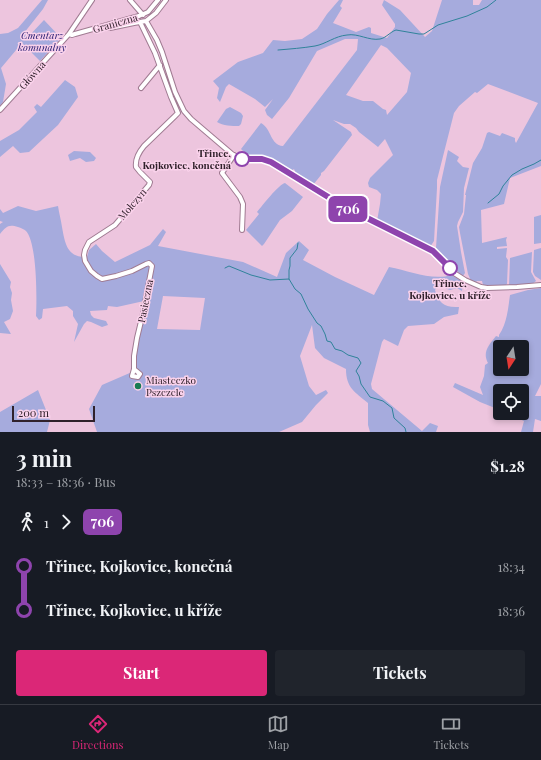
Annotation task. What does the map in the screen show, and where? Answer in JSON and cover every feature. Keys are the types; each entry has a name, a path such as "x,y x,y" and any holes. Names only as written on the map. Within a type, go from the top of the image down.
{"street":[{"name":"Główna","path":"0,110 69,34 92,0"},
{"name":"Graniczna","path":"69,34 72,35 143,15 130,0"},
{"path":"143,15 148,12 158,0"},
{"path":"105,26 110,28 146,21 156,13 166,0"},
{"path":"155,4 160,8"},
{"path":"146,21 157,40 175,92 184,110 190,119 234,155 239,158 262,159 271,162 343,206 433,251 454,272 475,285 487,288 541,285"},
{"name":"Mołczyn","path":"114,225 150,183 136,167 136,160 140,150 178,112 150,41 140,22"},
{"path":"141,88 160,65"},
{"path":"234,155 222,173 240,197 243,204 242,230"},
{"name":"Pasieczna","path":"114,225 89,242 85,250 84,258 91,270 102,279 132,271 149,263 152,266 137,338 134,356 134,369"}],"green space":[{"name":"Cmentarz komunalny","path":"42,0 48,0 43,9 24,33 28,37 44,20 61,38 40,61 22,43 1,68 6,84 3,102 0,106 0,34 8,33 18,28"},
{"path":"339,0 343,0 340,6 342,8 333,23 356,32 369,27 371,28 371,33 387,38 395,27 395,24 382,5 384,0 400,10 425,37 432,31 442,0 473,0 473,5 479,5 482,0 541,0 541,166 510,178 504,204 481,210 482,243 507,237 507,246 497,247 497,249 507,248 507,284 505,286 484,286 482,281 477,281 475,283 471,281 468,274 459,227 464,214 465,195 473,163 482,148 487,133 489,132 500,136 502,133 515,138 516,143 538,103 488,84 477,93 475,92 459,106 454,113 437,180 434,241 430,247 377,221 381,194 377,190 369,187 368,183 370,178 393,155 385,139 378,147 350,124 344,124 333,120 351,132 352,135 313,185 300,177 294,169 291,171 271,159 263,157 247,158 241,149 261,123 265,126 273,140 279,145 283,146 357,50 358,39 345,39 317,51 289,98 272,119 267,115 265,110 273,99 265,107 255,99 229,84 226,87 220,102 217,98 219,88 213,81 238,62 263,53 273,40 285,41 302,39 317,29","holes":["381,45 387,48 411,73 407,92 387,115 386,110 373,101 363,101 346,95"]},
{"path":"65,80 75,87 78,97 58,125 29,152 20,153 13,146 0,157 0,141 19,130 37,112 34,107 37,104 41,107"},
{"path":"230,107 241,113 243,116 239,126 225,125 217,122 226,109"},
{"path":"448,150 459,157 457,161 463,167 469,168 464,188 463,212 457,226 465,273 463,276 438,252 436,248 440,187"},
{"path":"74,151 90,152 96,158 94,161 86,162 80,158 70,161 68,155"},
{"path":"285,183 303,197 292,211 280,220 262,246 246,230 259,214 257,212 279,187"},
{"path":"18,206 36,211 58,206 64,239 71,252 80,257 87,257 89,250 96,244 115,262 150,245 163,229 166,232 158,246 243,262 277,277 286,253 299,241 309,250 303,260 374,295 389,267 420,275 444,277 452,275 463,282 462,291 457,288 450,290 442,286 437,287 435,290 438,298 443,304 449,307 459,307 458,314 444,317 434,324 408,326 404,330 398,346 384,339 371,384 372,389 422,431 430,423 438,426 436,432 370,432 368,425 368,403 352,389 346,375 346,369 324,358 315,348 312,325 300,356 309,386 316,395 326,390 328,393 302,422 279,432 97,432 89,409 102,385 132,372 144,301 117,307 108,306 107,310 90,311 94,318 106,321 108,325 102,327 87,321 74,342 78,324 73,316 73,311 67,306 43,309 42,318 39,320 36,316 36,271 30,237 25,230 15,226 8,227 0,234 0,224 3,222 0,221 0,209 3,213","holes":["163,296 205,298 200,330 157,329"]},
{"path":"541,215 541,243 534,244 534,217"},
{"path":"541,248 541,280 535,276 533,272 534,250"},
{"path":"532,252 531,272 536,281 531,285 509,286 510,258"},
{"path":"0,264 11,282 10,287 12,293 11,300 13,311 10,319 4,322 11,334 0,333"},
{"path":"541,288 541,384 535,396 541,396 541,421 535,419 533,432 521,432 524,421 522,420 529,420 529,384 493,384 493,407 480,402 453,387 455,383 483,395 480,387 484,376 485,365 488,363 486,359 486,352 493,340 493,376 529,376 529,340 493,340 496,336 499,337 504,326 510,295"},
{"path":"38,390 50,420 47,432 0,432 0,412"}],"waterway":[{"path":"278,50 315,46 347,35 376,39 382,38 396,30 424,34 438,25 467,16 487,7 496,0"},
{"path":"488,203 499,194 503,186 512,175 541,160"},
{"path":"289,279 290,258 297,249 298,243"},
{"path":"225,268 229,266 251,275 270,280 289,279 295,289 301,294 317,323 321,326 327,341 331,342 335,349 358,358 361,363 356,371 361,384 370,397 383,401 392,408 394,418 405,428 406,432"}],"bus line":[{"name":"706","path":"242,159 262,159 271,162 343,206 433,251 450,268"}],"place":[{"name":"Třinec, Kojkovice, konečná","path":"242,159"},
{"name":"Třinec, Kojkovice, u kříže","path":"450,268"},
{"name":"Miasteczko Pszczele","path":"138,386"}]}
